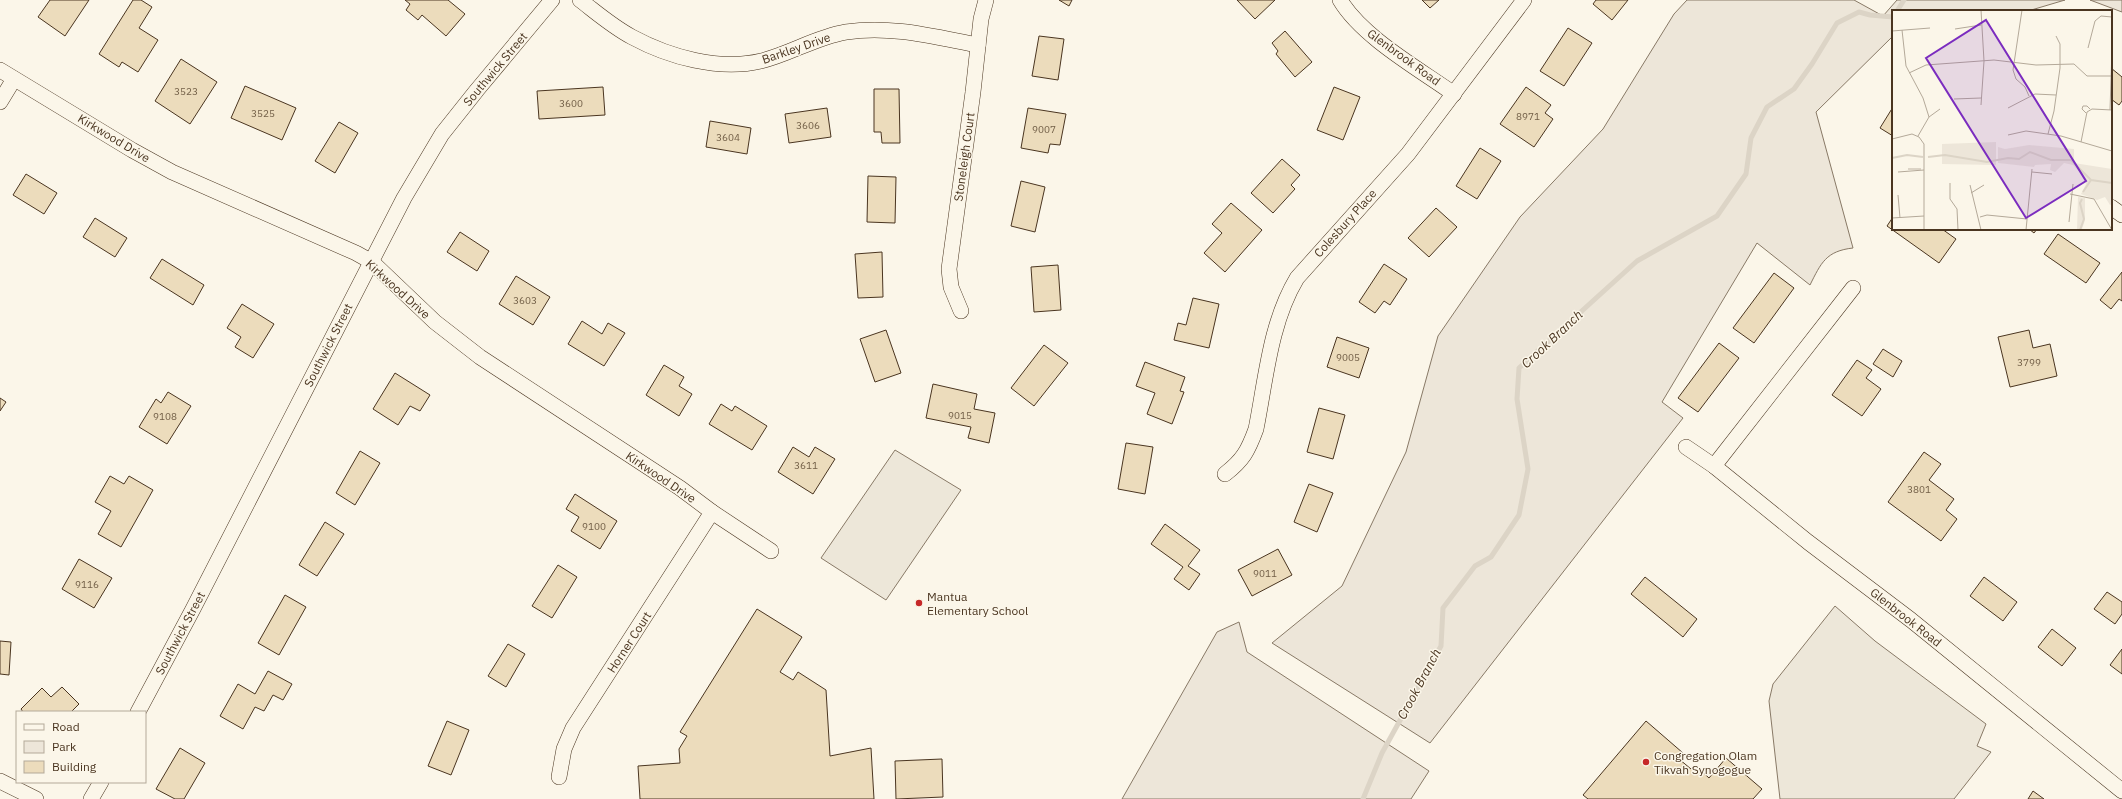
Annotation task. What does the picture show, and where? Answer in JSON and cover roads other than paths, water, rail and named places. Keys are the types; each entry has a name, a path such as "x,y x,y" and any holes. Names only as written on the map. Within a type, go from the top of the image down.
{"street":[{"name":"Southwick Street","path":"139,711 193,609 404,198 442,134 552,0"},
{"name":"Barkley Drive","path":"580,0 611,24 632,37 672,53 712,62 734,64 760,62 829,36 863,30 912,32 978,45"},
{"name":"Stoneleigh Court","path":"961,311 951,287 949,268 974,92 978,45 986,0"},
{"name":"Glenbrook Road","path":"1340,0 1353,16 1379,41 1454,94"},
{"name":"Colesbury Place","path":"1225,474 1240,462 1256,429 1278,320 1286,296 1297,278 1408,154 1524,0"},
{"name":"Kirkwood Drive","path":"0,70 132,150 172,172 356,253 372,262 435,322 480,357 680,488 712,512 771,551"},
{"path":"0,102 14,79"},
{"path":"2112,208 2122,215"},
{"path":"1714,466 1853,288"},
{"name":"Glenbrook Road","path":"1686,447 1714,466 1808,542 1911,620 2122,791"},
{"name":"Horner Court","path":"559,777 564,749 573,728 712,512"},
{"path":"0,781 36,799"},
{"path":"91,799 100,783"}],"waterway":[{"name":"Crook Branch","path":"1898,10 1904,0"},
{"name":"Crook Branch","path":"1363,799 1382,753 1441,646 1443,608 1475,566 1491,557 1519,515 1528,469 1517,399 1519,368 1637,261 1717,216 1746,174 1751,138 1767,107 1794,89 1812,64 1837,23 1859,12 1870,15 1892,17"}],"place":[{"name":"Mantua Elementary School","path":"919,603"},
{"name":"Congregation Olam Tikvah Synogogue","path":"1646,762"}]}
